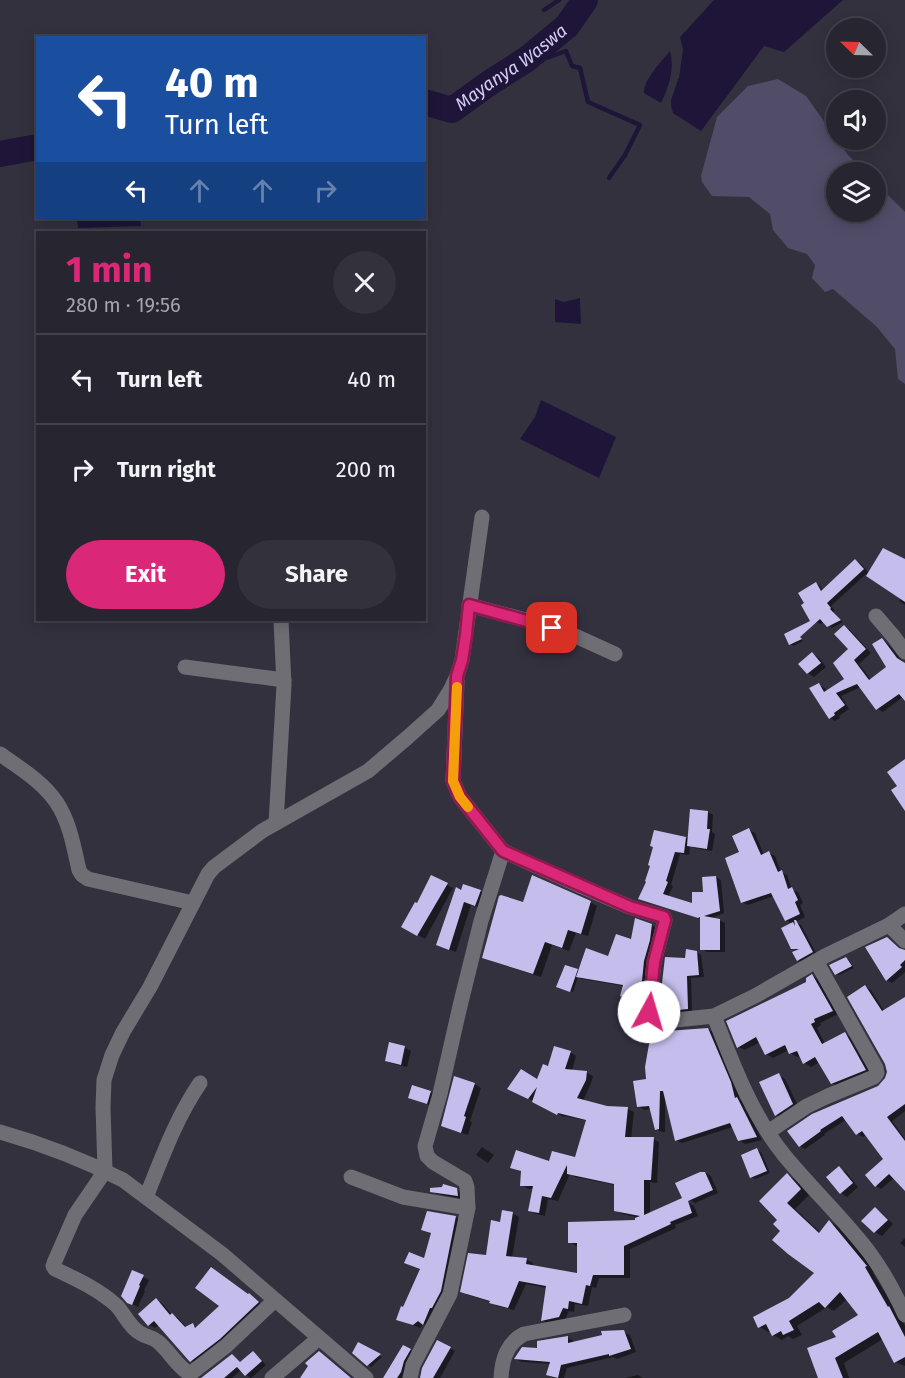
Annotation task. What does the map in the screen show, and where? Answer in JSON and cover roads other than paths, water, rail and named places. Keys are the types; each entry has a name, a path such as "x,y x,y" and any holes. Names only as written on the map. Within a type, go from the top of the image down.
{"street":[{"path":"482,517 457,676 453,781 460,797 503,851 630,907 664,917 654,962 650,1015 666,1021 714,1016 755,996 816,960 889,925 905,914"},
{"path":"469,605 571,634 615,654"},
{"path":"876,616 905,652"},
{"path":"276,822 284,680 282,621"},
{"path":"185,667 284,680"},
{"path":"275,1300 226,1346 190,1374 159,1342 140,1334 116,1306 86,1284 55,1269 53,1266 75,1215 105,1171 104,1080 123,1032 150,987 208,874 214,867 276,822 368,771 438,710 457,676"},
{"path":"0,754 42,785 57,804 70,833 82,875 94,882 193,903"},
{"path":"410,1378 413,1365 450,1294 468,1208 465,1181 433,1162 427,1156 425,1146 440,1094 481,921 503,851"},
{"path":"889,925 905,941"},
{"path":"768,1132 807,1106 874,1077 877,1073 816,960"},
{"path":"714,1016 738,1076 762,1123 783,1154 869,1252 905,1315"},
{"path":"146,1197 178,1120 200,1083"},
{"path":"0,1132 32,1141 123,1180 222,1254 366,1378"},
{"path":"351,1177 404,1197 468,1208"},
{"path":"501,1378 501,1366 510,1345 524,1334 624,1315"},
{"path":"272,1378 319,1338"}],"waterway":[{"path":"544,10 559,0"},
{"name":"Mayanya Waswa","path":"426,103 452,110 527,59 567,26 585,0"},
{"path":"527,59 538,61 566,51 572,66 580,68 588,102 640,125 625,155 609,178"},
{"name":"Mayanya Waswa","path":"0,154 36,147"}]}
